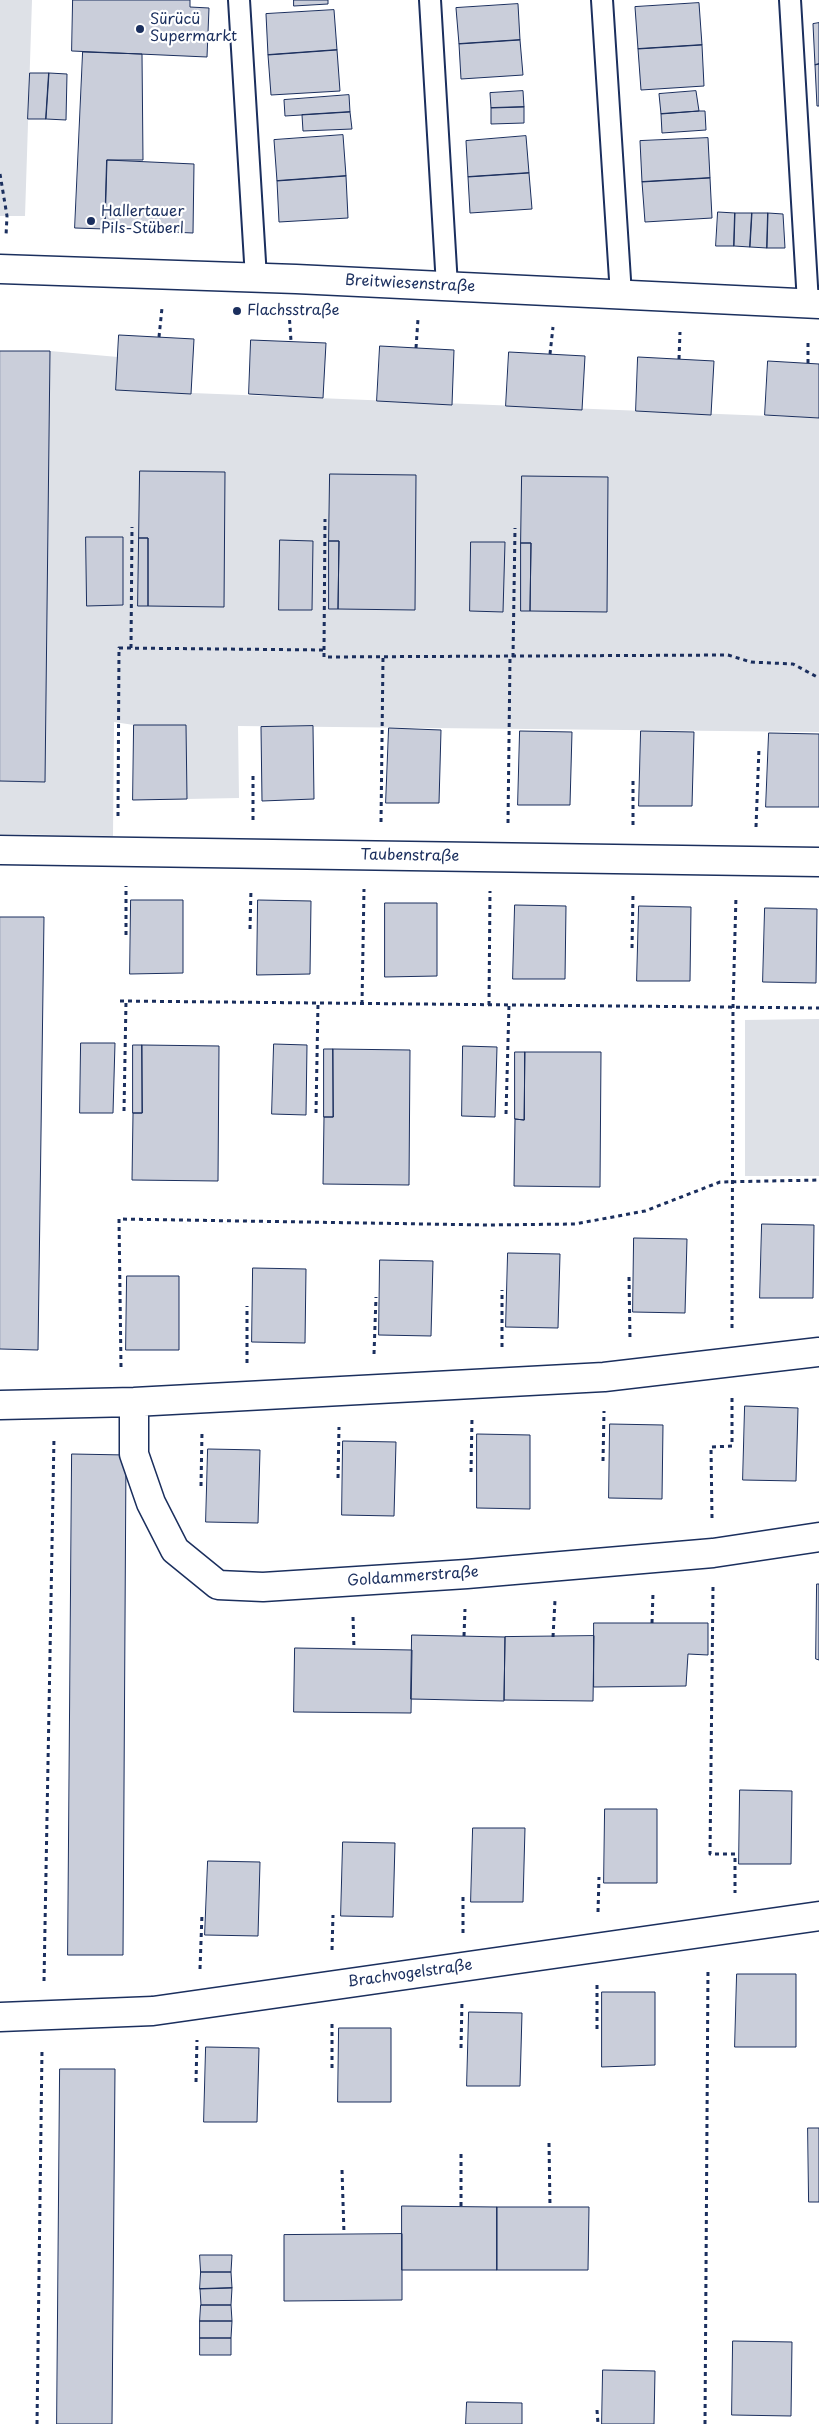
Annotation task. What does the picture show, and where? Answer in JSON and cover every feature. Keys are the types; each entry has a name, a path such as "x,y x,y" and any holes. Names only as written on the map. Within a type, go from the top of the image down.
{"street":[{"name":"Breitwiesenstraße","path":"3,269 447,286 814,303"},
{"name":"Taubenstraße","path":"0,850 819,862"},
{"path":"0,1405 202,1399 617,1375 819,1352"},
{"name":"Goldammerstraße","path":"127,1402 134,1454 151,1503 175,1550 218,1585 272,1586 466,1574 713,1553 819,1537"},
{"name":"Brachvogelstraße","path":"0,2017 153,2011 819,1916"}],"lane":[{"path":"239,0 256,278"},
{"path":"430,0 447,286"},
{"path":"602,0 621,295"},
{"path":"790,0 814,303"}],"path":[{"path":"0,174 7,216 3,269"},
{"path":"325,520 324,657 728,655 751,662 793,664 819,678"},
{"path":"131,648 132,528"},
{"path":"489,1005 512,656 515,528"},
{"path":"126,935 122,852 119,648 324,650"},
{"path":"362,1004 383,658"},
{"path":"705,2424 722,1930 735,1854 710,1854 713,1553 711,1447 732,1446 733,1007 746,861 759,748"},
{"path":"120,1001 819,1008"},
{"path":"124,1111 126,1001"},
{"path":"316,1113 318,1003"},
{"path":"506,1114 509,1005"},
{"path":"127,1402 119,1219 488,1225 575,1224 645,1211 720,1182 819,1180"},
{"path":"603,1461 617,1375 629,1277"},
{"path":"501,1382 502,1290"},
{"path":"374,1389 376,1297"},
{"path":"246,1396 247,1306"},
{"path":"471,1472 472,1384"},
{"path":"338,1478 339,1391"},
{"path":"201,1486 202,1399"},
{"path":"37,2424 54,1403"},
{"path":"196,2082 202,1914"},
{"path":"597,2029 598,1948"},
{"path":"461,2048 463,1967"},
{"path":"332,1986 332,2068"},
{"path":"549,2143 550,2207"},
{"path":"461,2154 461,2207"},
{"path":"342,2170 344,2234"},
{"path":"598,2410 598,2424"}],"shaded area":[{"path":"0,0 32,0 25,216 0,216"},
{"path":"50,351 118,357 117,390 819,418 819,732 238,726 239,798 187,799 186,725 134,725 114,722 113,836 0,834 0,781 45,781"},
{"path":"819,1019 819,1176 745,1176 745,1020"}],"building":[{"name":"Sürücü Supermarkt","path":"73,0 190,0 190,7 209,8 207,57 72,51"},
{"path":"294,0 328,0 328,4 294,6"},
{"path":"699,3 702,45 638,49 635,7"},
{"path":"518,4 520,40 459,44 456,8"},
{"path":"334,10 337,50 268,55 266,14"},
{"path":"819,23 819,64 815,65 813,24"},
{"path":"520,40 523,75 461,79 459,44"},
{"path":"702,45 704,86 641,90 638,49"},
{"path":"337,50 340,91 271,95 268,55"},
{"path":"83,52 142,54 143,160 107,160 105,229 75,228"},
{"path":"819,64 819,106 817,106 815,65"},
{"path":"30,73 49,73 46,119 28,119"},
{"path":"49,73 67,74 66,120 46,119"},
{"path":"523,91 524,107 491,108 490,93"},
{"path":"696,91 699,111 661,114 659,94"},
{"path":"349,95 350,112 285,116 284,100"},
{"path":"524,107 524,123 491,124 491,108"},
{"path":"705,111 706,130 662,133 661,114"},
{"path":"350,112 352,129 303,131 302,115"},
{"path":"343,135 346,176 277,181 274,140"},
{"path":"526,136 529,173 468,177 466,141"},
{"path":"708,138 710,178 642,182 640,141"},
{"path":"107,160 194,164 193,233 105,229"},
{"path":"529,173 532,209 470,213 468,177"},
{"path":"346,176 348,218 279,222 277,181"},
{"path":"710,178 712,218 645,222 642,182"},
{"path":"718,212 735,213 734,246 716,246"},
{"path":"735,213 752,213 750,247 734,246"},
{"path":"752,213 768,213 767,248 750,247"},
{"path":"768,213 783,214 785,248 767,248"},
{"path":"119,335 194,339 191,394 116,390"},
{"path":"251,340 326,343 323,398 249,394"},
{"path":"380,346 454,350 452,405 377,401"},
{"path":"0,351 50,351 45,782 0,781"},
{"path":"509,352 585,356 582,410 506,406"},
{"path":"638,357 714,361 711,415 636,411"},
{"path":"768,361 819,364 819,418 765,415"},
{"path":"140,471 225,472 224,607 148,606 148,538 139,538"},
{"path":"330,474 416,475 415,610 338,609 339,541 329,541"},
{"path":"522,476 608,477 607,612 530,611 531,543 521,543"},
{"path":"86,537 123,537 123,605 87,606"},
{"path":"139,538 148,538 148,606 138,606"},
{"path":"280,540 313,541 312,610 279,610"},
{"path":"329,541 339,541 338,609 329,609"},
{"path":"471,542 505,542 503,612 470,611"},
{"path":"521,543 531,543 530,611 521,611"},
{"path":"134,725 186,725 187,799 133,800"},
{"path":"313,726 314,799 262,801 261,727"},
{"path":"389,728 441,730 439,803 386,803"},
{"path":"520,731 572,732 570,805 518,805"},
{"path":"641,731 694,732 692,806 639,806"},
{"path":"769,733 819,734 819,807 766,807"},
{"path":"131,900 183,900 183,973 130,974"},
{"path":"258,900 311,901 310,974 257,975"},
{"path":"385,903 437,903 437,976 385,977"},
{"path":"515,905 566,906 565,979 513,979"},
{"path":"639,906 691,907 690,981 637,981"},
{"path":"765,908 817,909 816,983 763,982"},
{"path":"0,917 44,917 38,1350 0,1349"},
{"path":"81,1043 115,1043 113,1113 80,1113"},
{"path":"274,1044 307,1045 306,1115 272,1114"},
{"path":"133,1045 142,1045 142,1113 133,1113"},
{"path":"142,1045 219,1046 218,1181 132,1180 133,1113 142,1113"},
{"path":"463,1046 497,1047 495,1117 462,1116"},
{"path":"324,1049 333,1049 333,1117 324,1117"},
{"path":"333,1049 410,1050 409,1185 323,1184 324,1117 333,1117"},
{"path":"515,1052 525,1052 524,1120 515,1119"},
{"path":"525,1052 601,1052 600,1187 514,1186 515,1119 524,1120"},
{"path":"762,1224 814,1225 813,1298 760,1298"},
{"path":"634,1238 687,1239 685,1313 633,1312"},
{"path":"508,1253 560,1254 558,1328 506,1327"},
{"path":"380,1260 433,1261 431,1336 379,1335"},
{"path":"253,1268 306,1269 305,1343 252,1342"},
{"path":"127,1276 179,1276 179,1350 126,1350"},
{"path":"745,1406 798,1408 796,1481 743,1480"},
{"path":"610,1424 663,1425 662,1499 609,1498"},
{"path":"477,1434 530,1435 530,1509 477,1508"},
{"path":"343,1441 396,1442 394,1516 342,1515"},
{"path":"208,1449 260,1450 258,1523 206,1522"},
{"path":"72,1454 126,1455 123,1955 68,1955"},
{"path":"817,1584 819,1584 819,1660 816,1659"},
{"path":"594,1623 708,1623 708,1655 688,1654 686,1686 594,1687"},
{"path":"412,1635 505,1637 504,1701 411,1699"},
{"path":"594,1636 593,1701 504,1700 505,1637"},
{"path":"295,1648 412,1650 411,1713 294,1712"},
{"path":"740,1790 792,1791 791,1864 739,1864"},
{"path":"605,1809 657,1809 657,1883 604,1883"},
{"path":"473,1828 525,1828 523,1902 471,1902"},
{"path":"343,1842 395,1843 393,1917 341,1916"},
{"path":"208,1861 260,1862 258,1936 205,1935"},
{"path":"737,1974 796,1974 796,2047 735,2047"},
{"path":"602,1992 655,1992 655,2065 602,2067"},
{"path":"469,2012 522,2013 520,2086 467,2086"},
{"path":"339,2028 391,2028 391,2102 338,2102"},
{"path":"206,2047 259,2048 257,2122 204,2122"},
{"path":"60,2069 115,2069 112,2424 57,2424"},
{"path":"808,2128 819,2128 819,2202 809,2202"},
{"path":"402,2206 497,2207 497,2270 402,2270"},
{"path":"497,2207 589,2207 588,2270 497,2270"},
{"path":"402,2234 402,2300 284,2301 284,2235"},
{"path":"200,2255 232,2255 231,2272 201,2272"},
{"path":"201,2272 231,2272 232,2288 200,2289"},
{"path":"232,2288 231,2305 201,2305 200,2289"},
{"path":"201,2305 231,2305 232,2321 200,2321"},
{"path":"200,2321 232,2321 231,2338 200,2338"},
{"path":"200,2338 231,2338 231,2355 200,2355"},
{"path":"733,2341 792,2342 791,2416 732,2415"},
{"path":"603,2370 655,2371 654,2424 602,2424"},
{"path":"467,2402 522,2403 522,2424 466,2424"}],"place":[{"name":"Sürücü Supermarkt","path":"140,29"},
{"name":"Hallertauer Pils-Stüberl","path":"91,221"},
{"name":"Flachsstraße","path":"237,311"}]}
